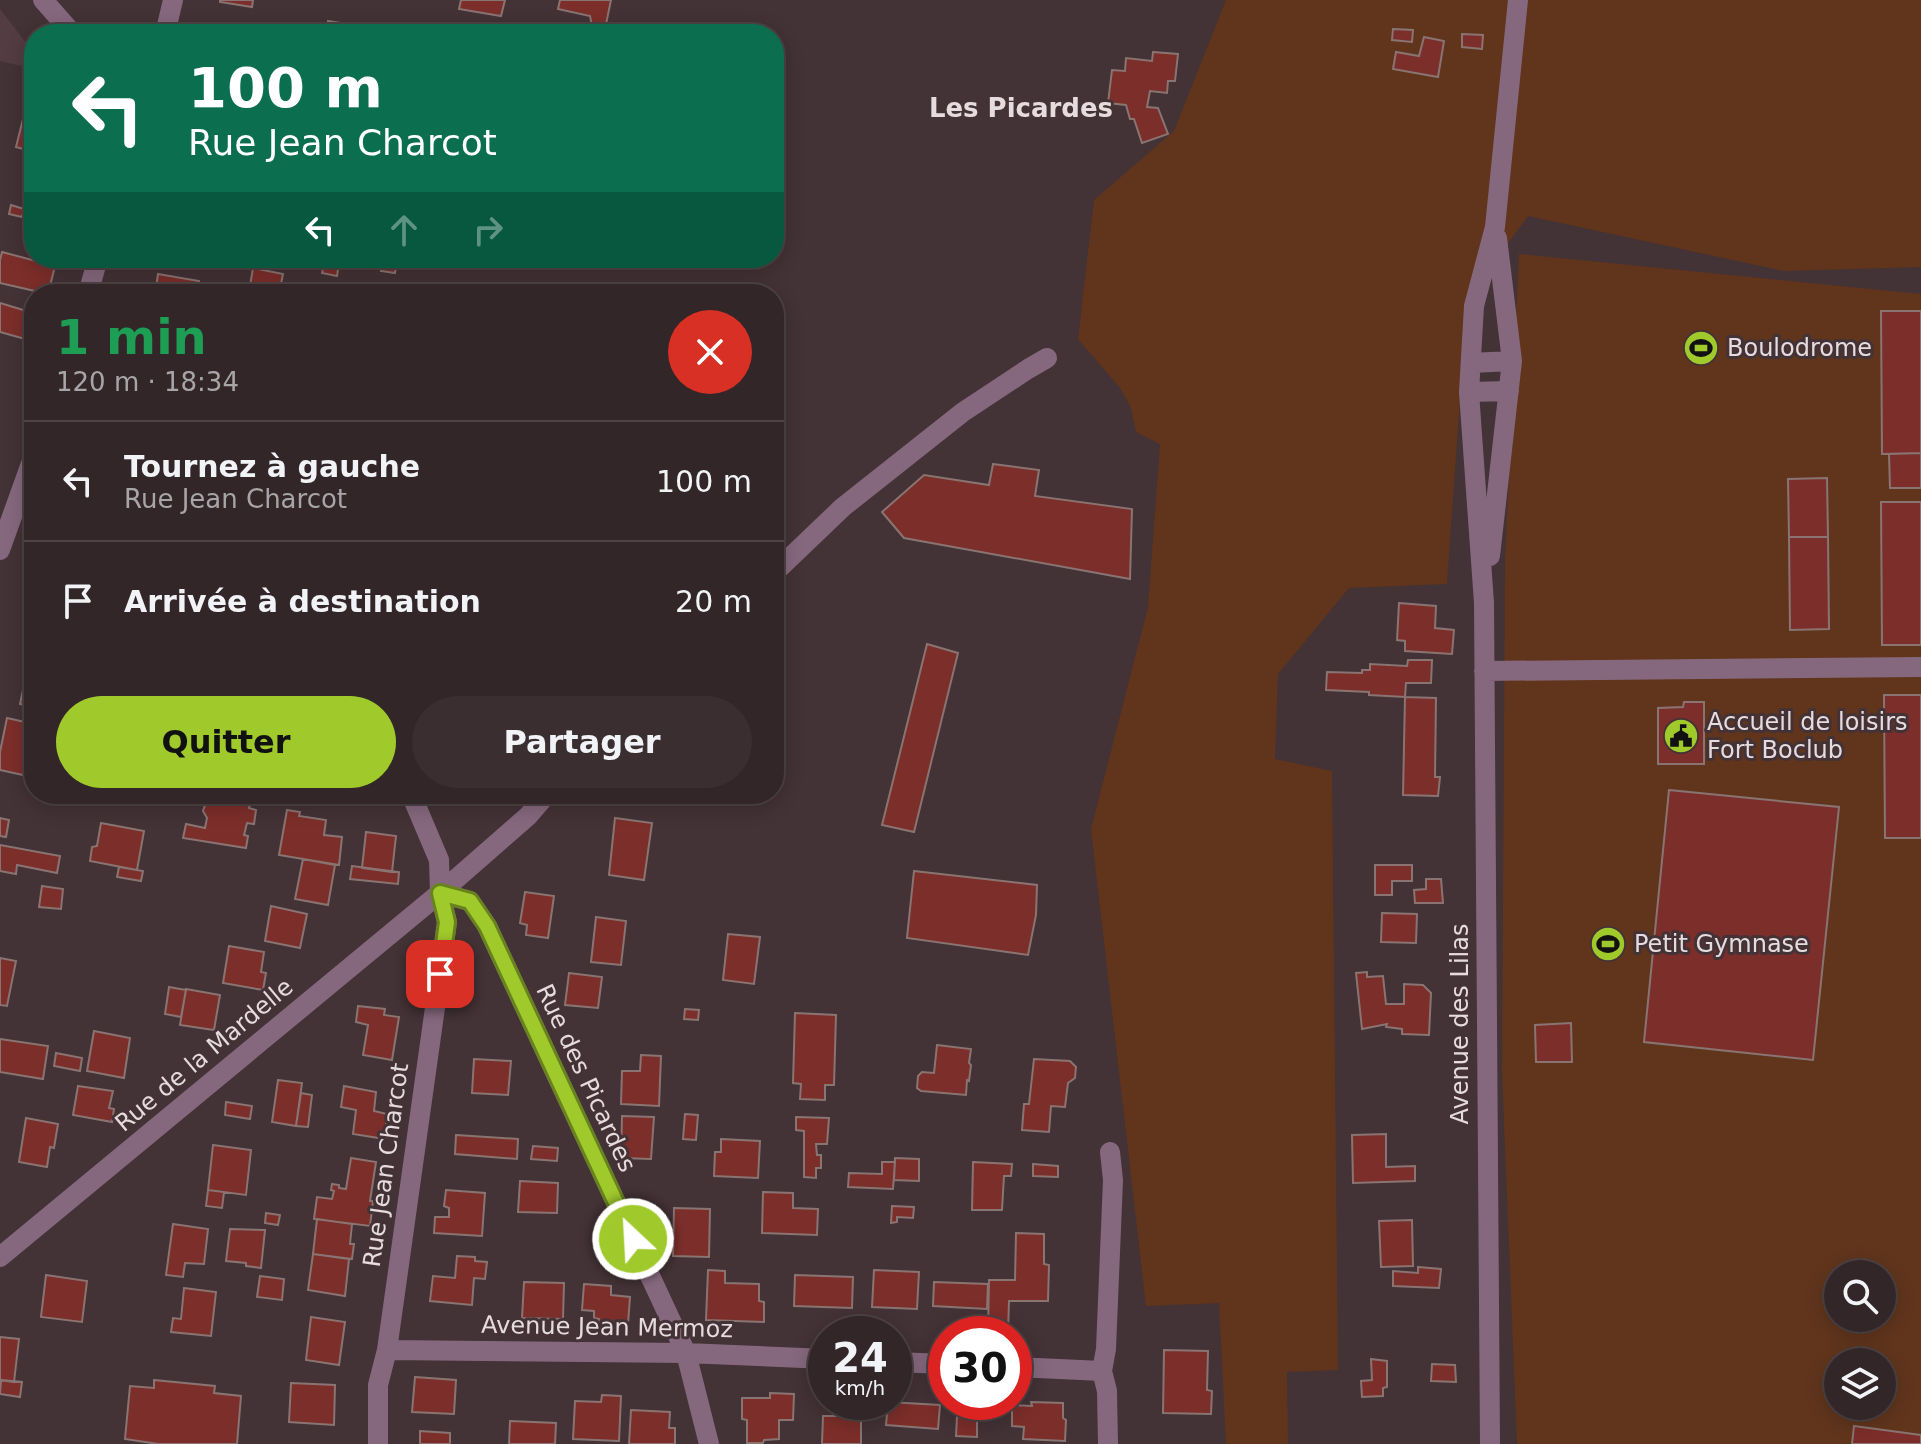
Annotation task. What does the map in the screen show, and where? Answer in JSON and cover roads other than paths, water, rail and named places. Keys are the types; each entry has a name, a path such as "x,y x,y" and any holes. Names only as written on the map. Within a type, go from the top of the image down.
{"street":[{"path":"43,0 64,24"},
{"path":"167,24 173,0"},
{"name":"Avenue des Lilas","path":"1490,1444 1484,603 1469,392 1474,306 1495,227 1518,0"},
{"name":"Avenue des Lilas","path":"1484,603 1512,361 1495,227"},
{"path":"784,563 843,507 963,412 1047,358"},
{"path":"1471,363 1512,361"},
{"path":"1469,392 1509,391"},
{"path":"0,550 24,483"},
{"path":"1484,671 1921,667"},
{"name":"Rue Jean Charcot","path":"378,1444 378,1385 387,1350 447,922 440,893 439,860 415,804"},
{"name":"Rue de la Mardelle","path":"0,1257 440,893 538,804"},
{"name":"Rue des Picardes","path":"440,893 470,901 487,926 686,1353 709,1444"},
{"path":"1108,1444 1107,1391 1102,1371 1106,1349 1113,1180 1110,1152"},
{"name":"Avenue Jean Mermoz","path":"387,1350 686,1353 808,1358"},
{"path":"1032,1368 1102,1371"}],"place":[{"name":"Boulodrome","path":"1701,348"},
{"name":"Accueil de loisirs Fort Boclub","path":"1681,736"},
{"name":"Petit Gymnase","path":"1608,944"}],"district":[{"name":"Les Picardes","path":"1021,108"}]}
